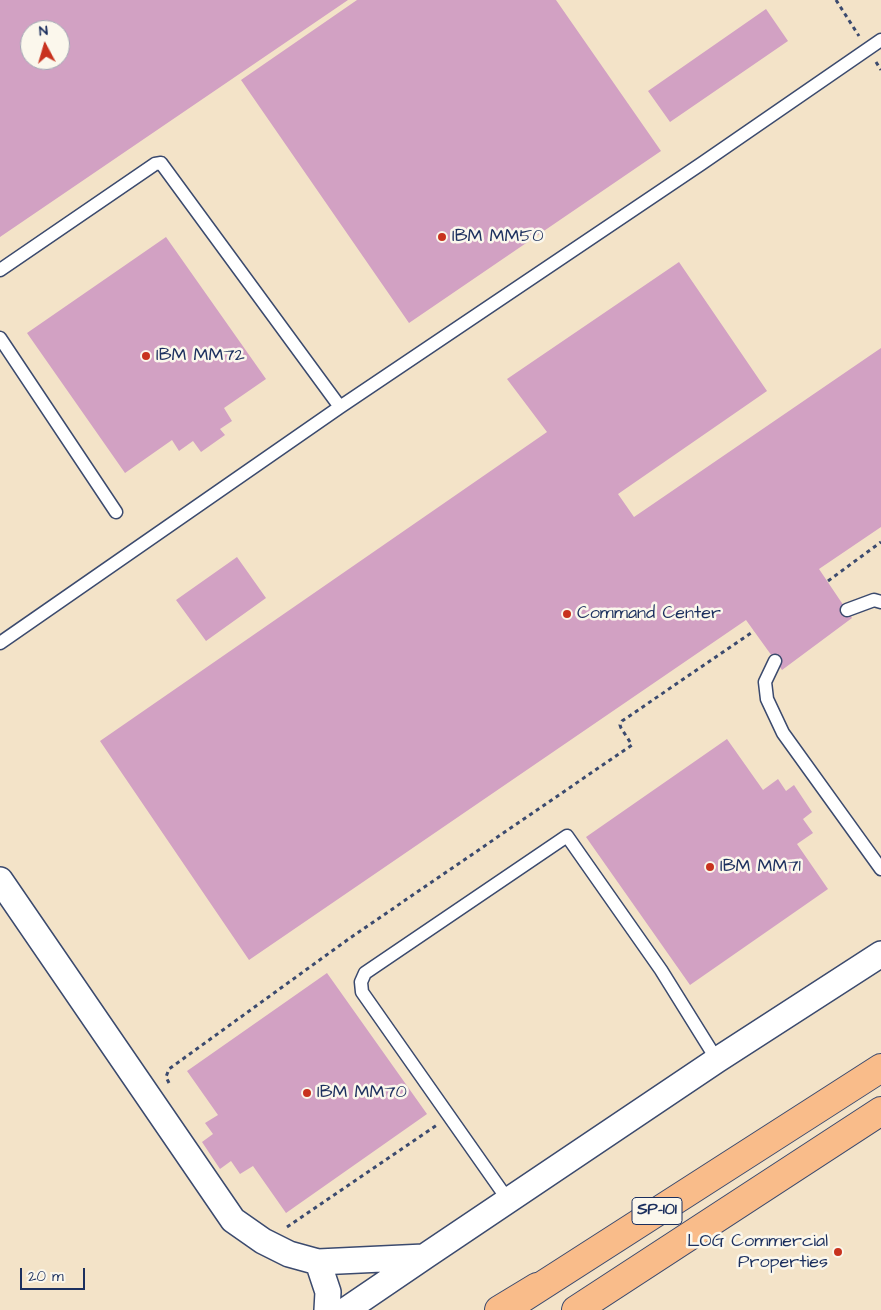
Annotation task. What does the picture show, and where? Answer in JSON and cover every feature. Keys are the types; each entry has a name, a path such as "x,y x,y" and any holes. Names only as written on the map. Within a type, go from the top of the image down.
{"highway":[{"name":"SP-101","path":"504,1310 881,1068"},
{"name":"SP-101","path":"576,1310 881,1111"},
{"path":"499,1310 538,1287"}],"street":[{"path":"0,880 233,1220 263,1241 289,1254 318,1262 424,1257"},
{"path":"346,1310 717,1060 881,954"},
{"path":"318,1262 328,1292 327,1310"}],"lane":[{"path":"0,644 340,407 881,40"},
{"path":"0,270 155,164 161,163 340,407"},
{"path":"0,338 116,512"},
{"path":"847,610 874,600 881,602"},
{"path":"776,661 765,682 768,699 783,733 881,869"},
{"path":"508,1200 362,992 360,982 365,973 567,836 661,970 717,1060"}],"path":[{"path":"828,581 881,542"},
{"path":"170,1086 166,1078 169,1069 350,938 632,745 621,728 620,724 622,721 754,631"},
{"path":"283,1230 450,1117"}],"building":[{"path":"0,0 348,0 0,237"},
{"name":"IBM MM50","path":"357,0 556,0 661,151 409,323 241,80"},
{"path":"766,9 788,41 670,122 648,91"},
{"name":"IBM MM72","path":"166,237 266,379 224,408 232,421 220,429 225,435 201,452 193,441 179,451 172,440 125,473 27,333"},
{"name":"Command Center","path":"679,262 767,391 618,494 634,517 881,348 881,527 819,569 852,618 782,670 746,620 249,960 100,741 547,432 507,379"},
{"path":"237,557 266,598 206,641 176,600"},
{"name":"IBM MM71","path":"727,739 763,790 778,779 786,791 794,785 812,812 803,819 813,833 797,844 828,889 690,985 586,837"},
{"name":"IBM MM70","path":"327,973 427,1114 286,1213 253,1166 240,1174 231,1161 220,1169 202,1142 213,1134 205,1123 218,1115 187,1071"}],"place":[{"name":"IBM MM50","path":"442,237"},
{"name":"IBM MM72","path":"146,356"},
{"name":"Command Center","path":"567,614"},
{"name":"IBM MM71","path":"710,867"},
{"name":"IBM MM70","path":"307,1093"},
{"name":"LOG Commercial Properties","path":"838,1252"}]}
